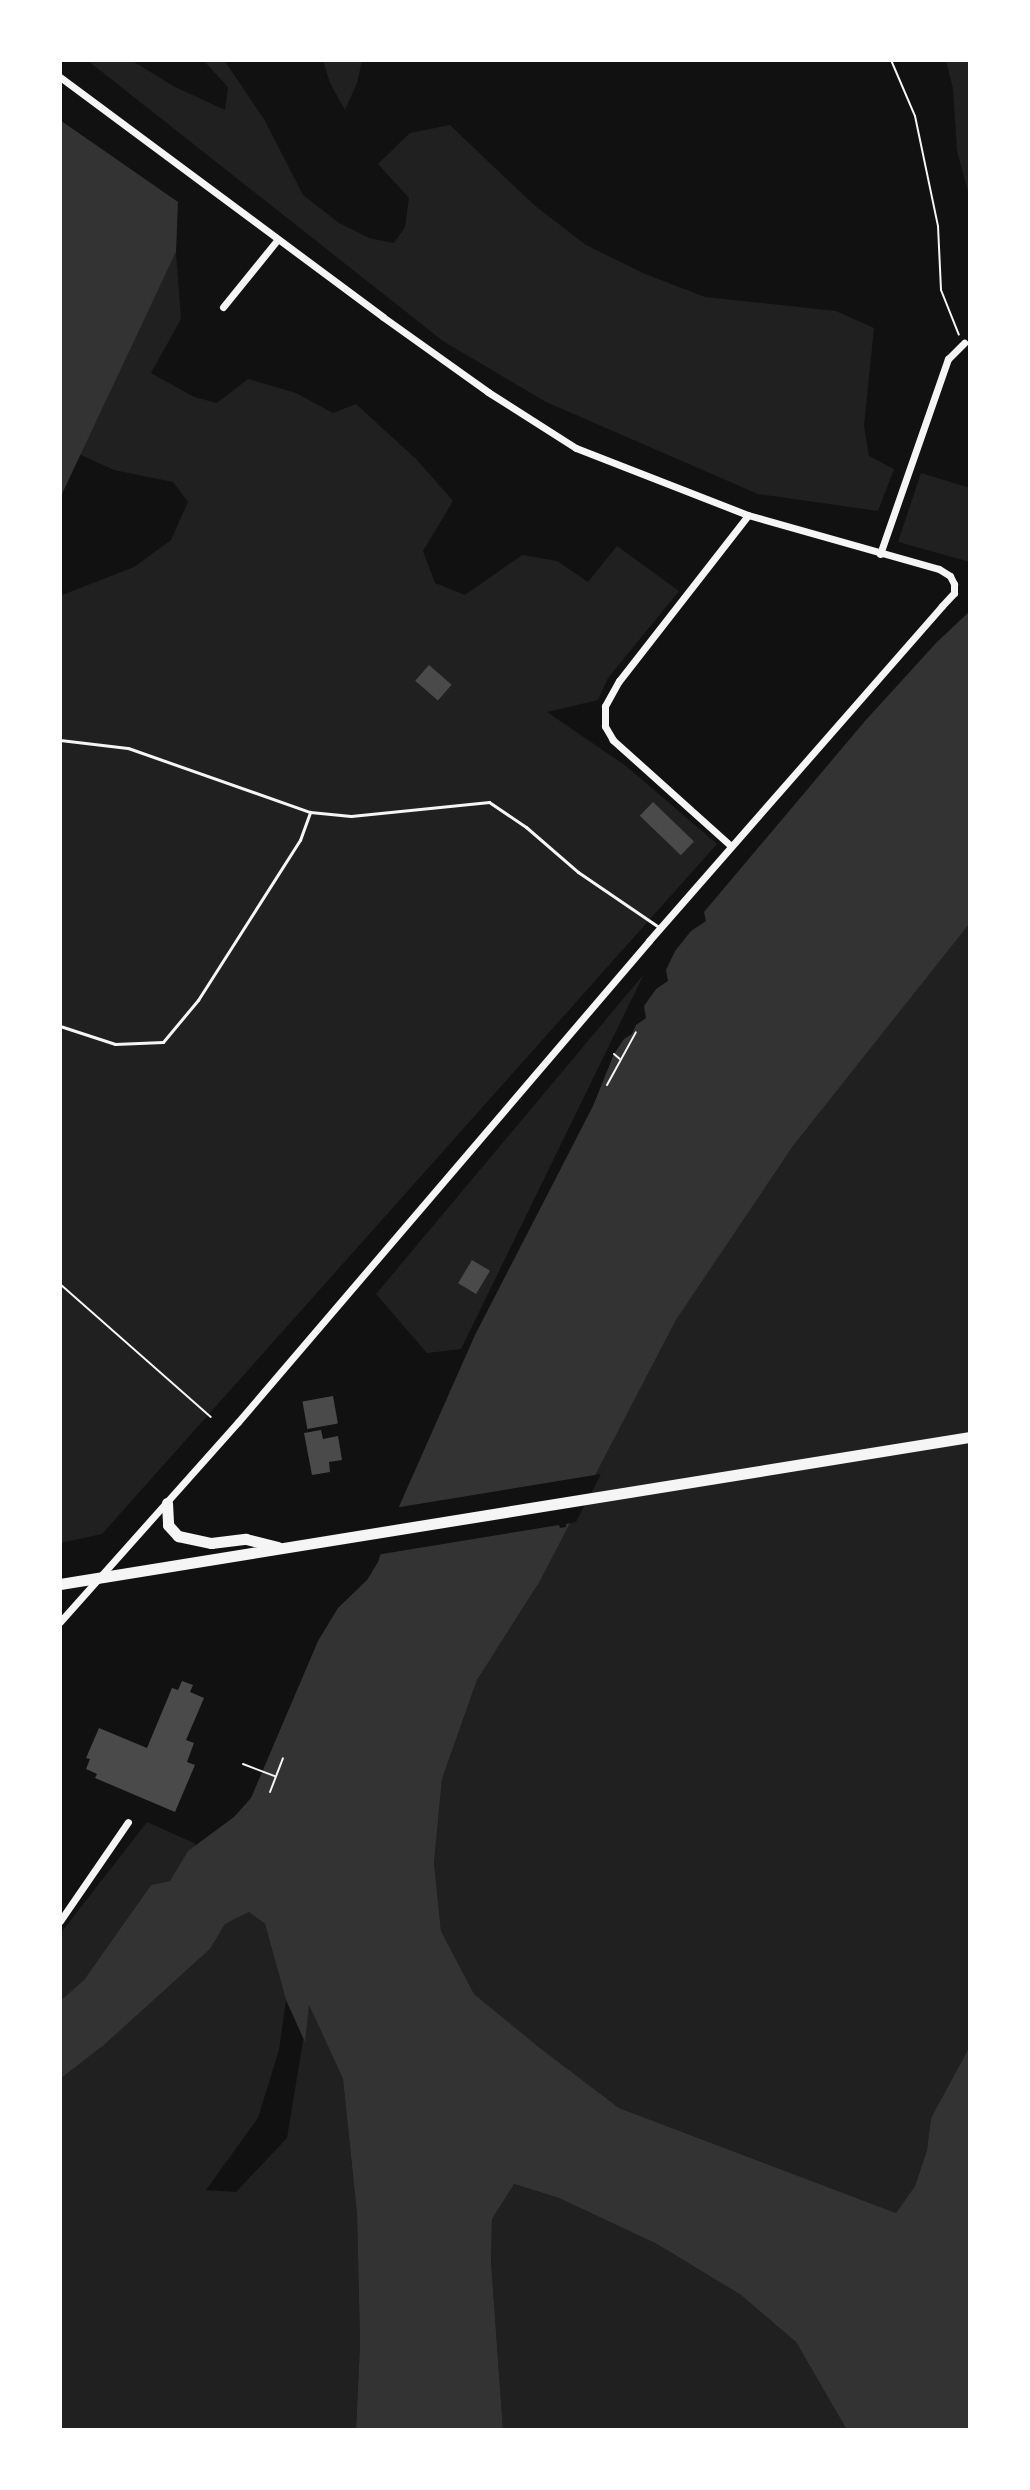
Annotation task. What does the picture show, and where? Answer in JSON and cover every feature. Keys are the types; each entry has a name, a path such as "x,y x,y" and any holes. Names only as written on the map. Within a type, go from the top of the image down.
{"main road":[{"path":"60,1584 970,1437"},
{"path":"167,1503 168,1525 178,1536 211,1543 246,1539 283,1549"}],"street":[{"path":"60,77 488,392 576,448 748,515 939,569 950,576 954,593 660,928 167,1503 60,1622"},
{"path":"223,307 278,239"},
{"path":"880,554 948,359 964,343"},
{"path":"731,846 613,740 605,726 605,706 619,681 748,515"},
{"path":"60,1921 128,1822"}],"lane":[{"path":"60,740 128,748 310,812 351,816 489,802 526,827 578,872 660,928"},
{"path":"60,1026 115,1044 163,1042 206,987 300,840 310,812"}],"path":[{"path":"891,60 915,116 938,226 941,290 964,343"},
{"path":"607,1085 636,1032"},
{"path":"614,1054 621,1059"},
{"path":"60,1284 211,1417"},
{"path":"270,1792 283,1758"},
{"path":"243,1764 276,1776"}],"shaded area":[{"path":"87,60 131,60 173,86 225,110 228,87 203,60 224,60 264,119 303,195 339,223 369,238 394,243 405,227 409,198 378,164 410,133 450,125 534,205 586,245 645,274 705,297 836,311 874,328 864,426 869,456 894,469 878,511 758,494 546,402 443,341"},
{"path":"323,60 362,60 357,83 345,110 330,83"},
{"path":"946,60 970,60 970,199 957,151 953,89"},
{"path":"60,120 178,202 176,252 60,498"},
{"path":"176,252 181,319 151,373 194,397 217,403 248,379 296,393 333,413 356,404 417,460 453,501 423,551 435,583 465,595 522,555 557,561 588,582 617,546 679,591 608,678 598,700 547,712 626,766 717,844 102,1534 60,1543 60,596 134,567 171,540 188,502 173,482 114,470 79,454"},
{"path":"921,473 970,488 970,562 898,542"},
{"path":"970,611 970,923 793,1146 676,1320 540,1581 477,1680 442,1779 434,1863 441,1931 474,1994 619,2108 896,2213 915,2186 927,2150 931,2118 970,2046 970,2430 847,2430 796,2342 741,2295 657,2244 559,2198 514,2184 492,2219 491,2261 503,2430 356,2430 360,2343 357,2214 343,2079 309,2005 305,2042 286,2000 265,1924 249,1912 225,1924 210,1949 104,2045 60,2079 60,2001 84,1980 151,1885 170,1881 188,1851 234,1817 251,1798 318,1641 338,1608 367,1580 378,1562 390,1527 475,1335 593,1106 614,1054 636,1025 646,1018 644,1006 656,989 668,981 666,970 675,951 691,931 706,921 704,912 865,721 937,642"},
{"path":"970,923 970,2046 931,2118 927,2150 915,2186 896,2213 619,2108 474,1994 441,1931 434,1863 442,1779 477,1680 540,1581 676,1320 793,1146"},
{"path":"644,974 461,1349 427,1353 376,1294"},
{"path":"147,1822 196,1844 170,1881 151,1885 84,1980 60,2001 60,1934"},
{"path":"249,1912 265,1924 286,2000 279,2050 258,2118 206,2190 236,2192 287,2138 309,2005 343,2079 357,2214 360,2343 356,2430 60,2430 60,2079 104,2045 210,1949 225,1924"},
{"path":"513,2184 559,2198 657,2244 741,2295 796,2342 847,2430 503,2430 491,2261 492,2219"}],"pier":[{"path":"601,1474 576,1522 566,1524 566,1527 560,1528 559,1525 376,1555 394,1508"}],"building":[{"path":"429,665 452,685 438,701 415,681"},
{"path":"653,802 694,842 681,855 640,816"},
{"path":"472,1260 490,1271 476,1294 458,1283"},
{"path":"333,1396 338,1424 307,1429 302,1401"},
{"path":"321,1430 323,1439 338,1436 342,1460 329,1462 330,1472 312,1475 304,1433"},
{"path":"182,1681 193,1685 190,1692 204,1698 186,1740 194,1743 187,1762 195,1765 175,1812 95,1778 97,1774 86,1769 90,1759 86,1758 99,1728 147,1748 172,1688 178,1690"}]}
